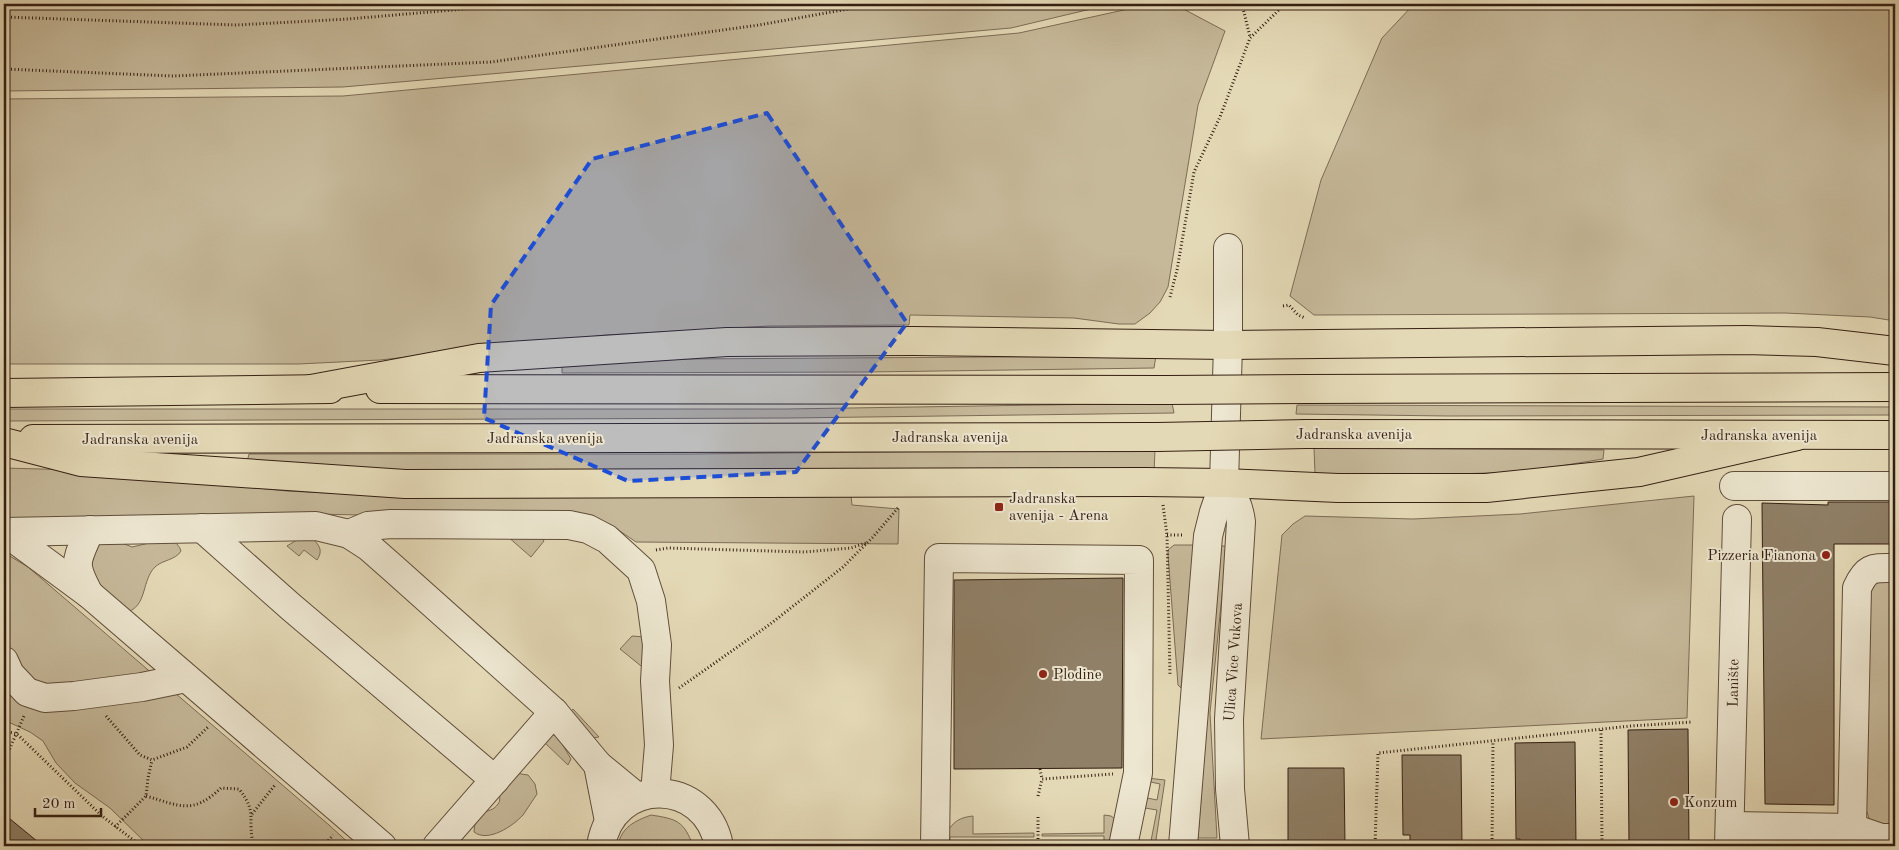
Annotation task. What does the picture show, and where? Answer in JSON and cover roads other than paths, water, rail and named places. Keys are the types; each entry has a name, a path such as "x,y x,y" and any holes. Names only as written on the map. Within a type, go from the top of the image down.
{"main road":[{"path":"311,389 479,358 727,342 914,341 1228,345 1746,340 1817,342 1895,351"},
{"path":"4,393 311,389 1166,390 1895,387"},
{"name":"Jadranska avenija","path":"4,440 1158,437 1306,434 1895,435"},
{"path":"4,440 82,462 405,484 1224,483 1338,488 1486,488 1639,472 1797,436"}],"street":[{"path":"1183,846 1208,536 1224,483 1228,345 1228,248"},
{"name":"Ulica Vice Vukova","path":"1224,483 1234,496 1241,522 1229,719 1230,790 1235,846"},
{"path":"1734,486 1895,486"},
{"name":"Lanište","path":"1729,836 1737,519"},
{"path":"349,534 368,526 391,524 569,525 588,529 622,551 642,570 651,601 656,636 655,681 659,745 646,795"},
{"path":"4,532 316,526 349,534 394,569 554,712 598,765 646,795"},
{"path":"202,528 291,607 495,780"},
{"path":"89,594 78,572 77,558 90,530"},
{"path":"4,532 89,594 382,846"},
{"path":"935,846 939,558 1139,560 1138,773 1123,846"},
{"path":"1852,828 1857,588 1863,575 1872,568 1895,568"},
{"path":"4,661 10,674 27,692 45,698 123,690 186,678"},
{"path":"437,846 554,712"},
{"path":"598,765 609,821"},
{"path":"601,846 602,835 609,821 621,807 646,795 674,795 692,803 707,816 716,833 719,846"},
{"path":"1729,836 1852,828 1880,838 1895,838"}],"place":[{"name":"Jadranska avenija - Arena","path":"999,507"},
{"name":"Pizzeria Fianona","path":"1826,555"},
{"name":"Plodine","path":"1043,674"},
{"name":"Konzum","path":"1674,802"}]}
